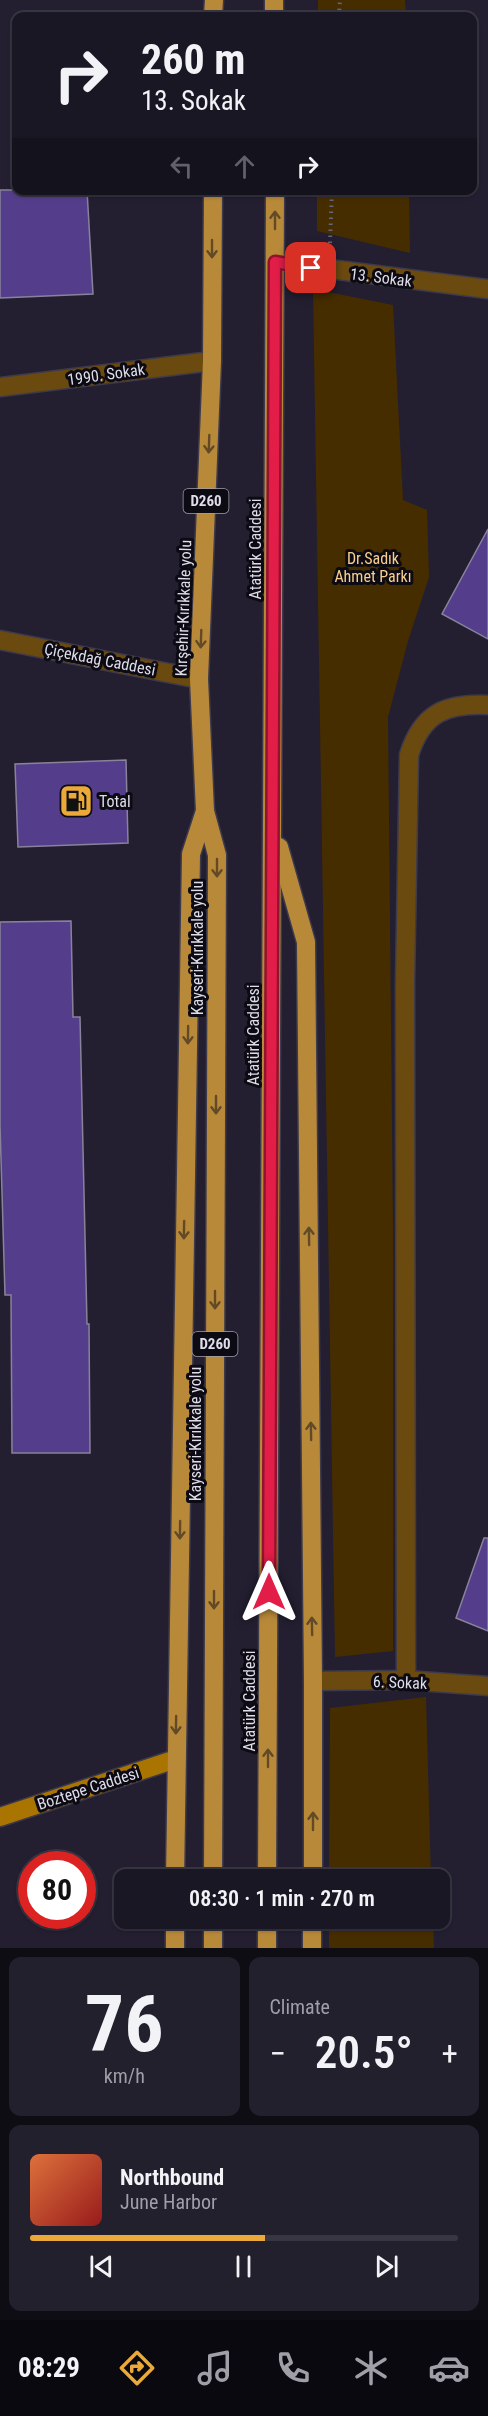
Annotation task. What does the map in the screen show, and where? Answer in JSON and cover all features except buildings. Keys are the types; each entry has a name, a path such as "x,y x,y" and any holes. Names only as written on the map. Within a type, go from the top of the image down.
{"highway":[{"name":"Kırşehir-Kırıkkale yolu","path":"205,811 199,679 212,361 213,195"},
{"name":"Atatürk Caddesi","path":"267,1869 274,195"},
{"path":"175,1869 191,854 205,811"},
{"name":"Kayseri-Kırıkkale yolu","path":"205,811 217,855 213,1869"},
{"path":"273,825 306,942 313,1681 312,1869"},
{"path":"175,1929 175,1948"},
{"path":"213,1929 213,1948"},
{"path":"267,1929 267,1948"},
{"path":"312,1929 312,1948"}],"main road":[{"name":"Boztepe Caddesi","path":"0,1817 176,1760"}],"street":[{"name":"13. Sokak","path":"275,262 488,289"},
{"name":"1990. Sokak","path":"0,387 212,361"},
{"name":"Çiçekdağ Caddesi","path":"0,640 199,679"},
{"path":"406,1680 405,982 409,755 415,736 426,722 442,710 466,704 488,705"},
{"name":"6. Sokak","path":"313,1681 406,1680 488,1686"}],"path":[{"path":"329,270 332,195"}],"green space":[{"path":"318,0 405,0 406,12 318,12"},
{"path":"317,195 409,195 410,253 317,231"},
{"name":"Dr.Sadık Ahmet Parkı","path":"313,289 393,305 403,500 427,510 429,577 408,641 388,717 393,1230 393,1651 335,1657"},
{"path":"426,1697 431,1869 329,1869 330,1708"},
{"path":"329,1929 433,1929 434,1948 329,1948"}],"place":[{"name":"Total","path":"76,801"}],"route":[{"path":"269,1592 275,262 311,268"}]}
